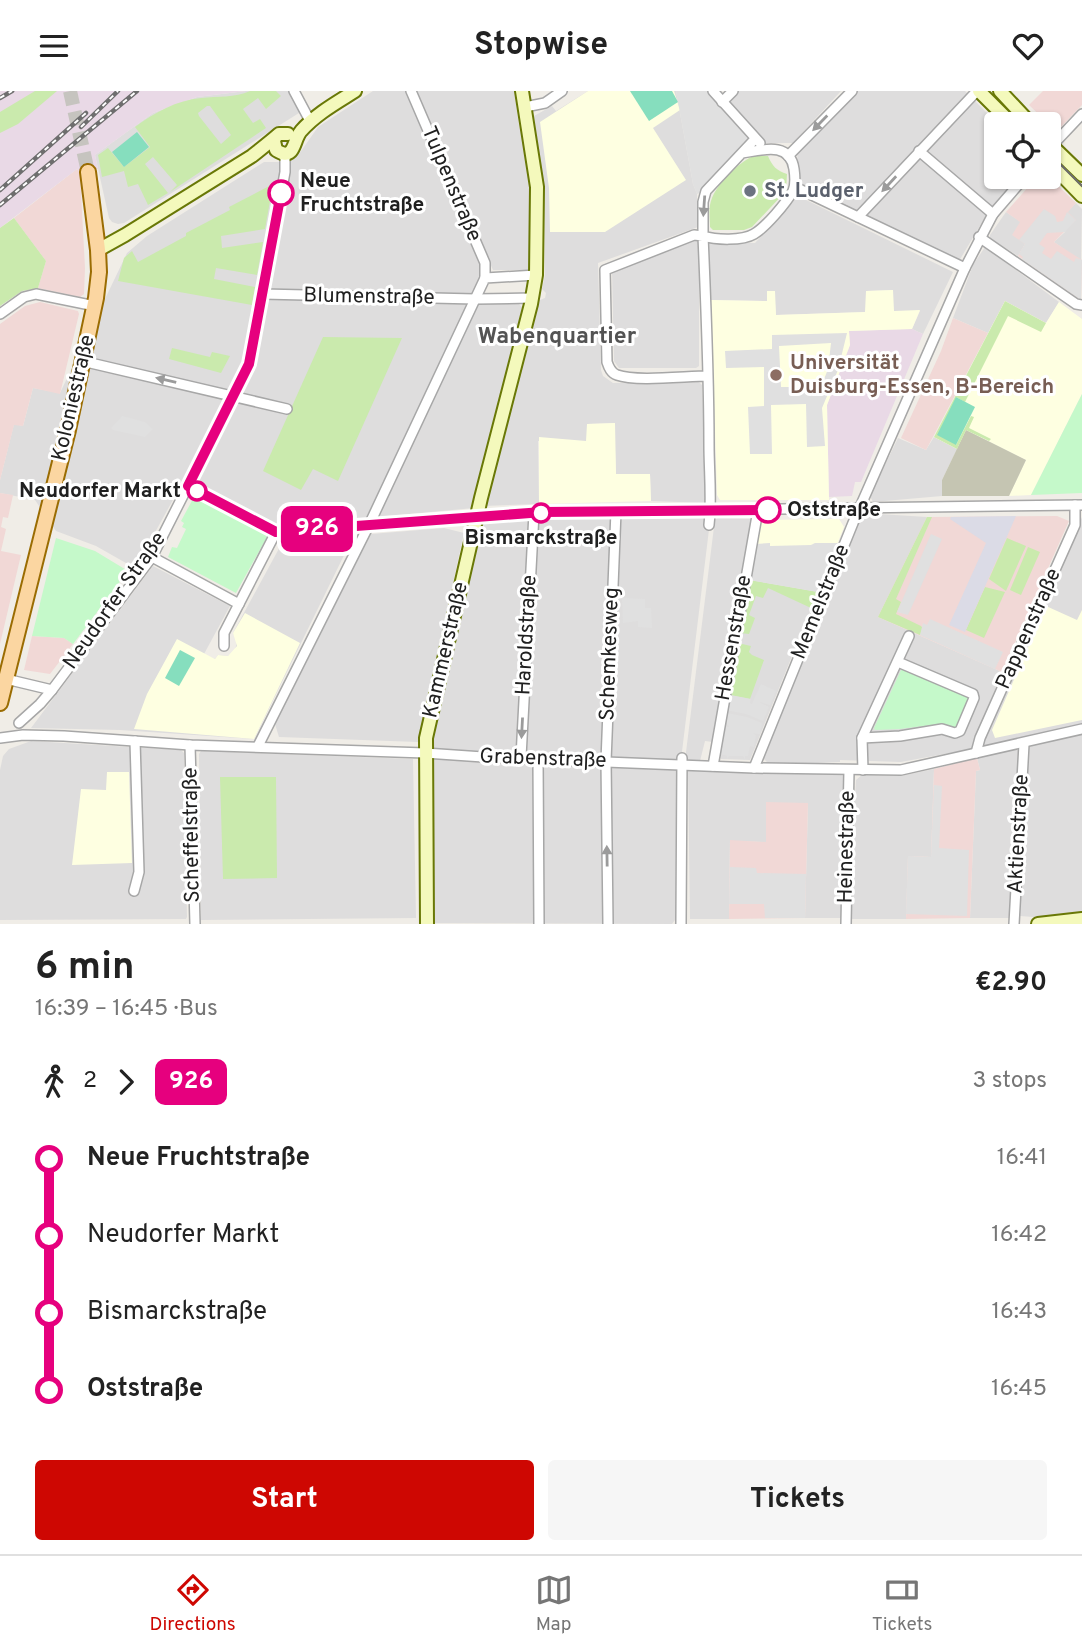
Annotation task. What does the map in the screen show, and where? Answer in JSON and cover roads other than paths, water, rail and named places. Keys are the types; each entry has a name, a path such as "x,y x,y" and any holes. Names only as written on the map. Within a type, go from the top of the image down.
{"main road":[{"name":"Koloniestraße","path":"0,703 68,430 95,306 99,272 98,250 88,172"}],"street":[{"path":"294,91 309,119"},
{"path":"98,250 253,156 278,147 292,149 291,138 309,119 355,91"},
{"name":"Tulpenstraße","path":"411,91 485,263 485,278"},
{"name":"Kammerstraße","path":"427,924 425,753 429,719 536,275 537,187 522,91"},
{"path":"525,107 545,103 562,91"},
{"path":"713,91 766,148"},
{"path":"722,102 733,91"},
{"path":"788,156 852,91"},
{"path":"858,217 978,91 1000,112"},
{"path":"1000,91 1020,112"},
{"path":"1061,134 1082,114"},
{"path":"278,147 279,134 291,138"},
{"path":"709,525 711,510 703,202 706,191 755,139"},
{"name":"Neudorfer Straße","path":"19,723 52,690 152,557 252,354 285,172 278,147"},
{"path":"708,376 633,377 616,375 610,370 607,362 605,270 694,235 711,238 751,236 758,231 795,187 794,169 788,156 777,149 766,148 743,153"},
{"path":"919,151 993,214"},
{"path":"1061,157 1082,175"},
{"path":"1061,174 1082,196"},
{"path":"795,187 965,268"},
{"name":"Memelstraße","path":"754,768 860,509 965,268 993,214 1015,189"},
{"path":"979,237 1082,306"},
{"path":"258,746 369,525 485,278 536,275"},
{"path":"0,314 24,297 36,294 95,306"},
{"name":"Blumenstraße","path":"263,294 532,298"},
{"path":"82,361 287,409"},
{"path":"188,486 276,532 534,513 1079,505"},
{"name":"Pappenstraße","path":"976,753 1075,525 1079,505"},
{"name":"Hessenstraße","path":"713,766 758,510"},
{"name":"Schemkesweg","path":"608,924 606,761 616,511"},
{"name":"Haroldstraße","path":"520,757 534,513"},
{"path":"224,646 225,633 276,532"},
{"path":"152,557 239,604"},
{"path":"863,770 862,738 909,636"},
{"path":"862,738 900,736 942,729 955,733 960,731 974,698 973,694 898,662"},
{"name":"Neudorfer Straße","path":"6,679 52,690"},
{"name":"Grabenstraße","path":"0,738 23,735 64,736 190,745 484,757 682,761 754,768 901,770 1082,729"},
{"path":"134,891 139,873 135,740"},
{"name":"Aktienstraße","path":"1014,924 1024,744"},
{"name":"Scheffelstraße","path":"190,745 195,924"},
{"path":"538,759 539,924"},
{"path":"681,924 682,761"},
{"name":"Heinestraße","path":"846,924 849,770"},
{"path":"1038,924 1068,923 1082,919"}],"tunnel":[{"path":"70,91 88,172"}],"tram line":[{"path":"1061,165 1082,186"}],"railway":[{"path":"0,98 12,91"},
{"path":"81,127 118,91"},
{"path":"0,205 137,91"},
{"path":"0,190 86,113"}],"place":[{"name":"St. Ludger","path":"750,191"},
{"name":"Neue Fruchtstraße","path":"281,193"},
{"name":"Universität Duisburg-Essen, B-Bereich","path":"776,375"},
{"name":"Neudorfer Markt","path":"197,491"},
{"name":"Oststraße","path":"768,510"},
{"name":"Bismarckstraße","path":"541,513"}],"district":[{"name":"Wabenquartier","path":"557,337"}]}
